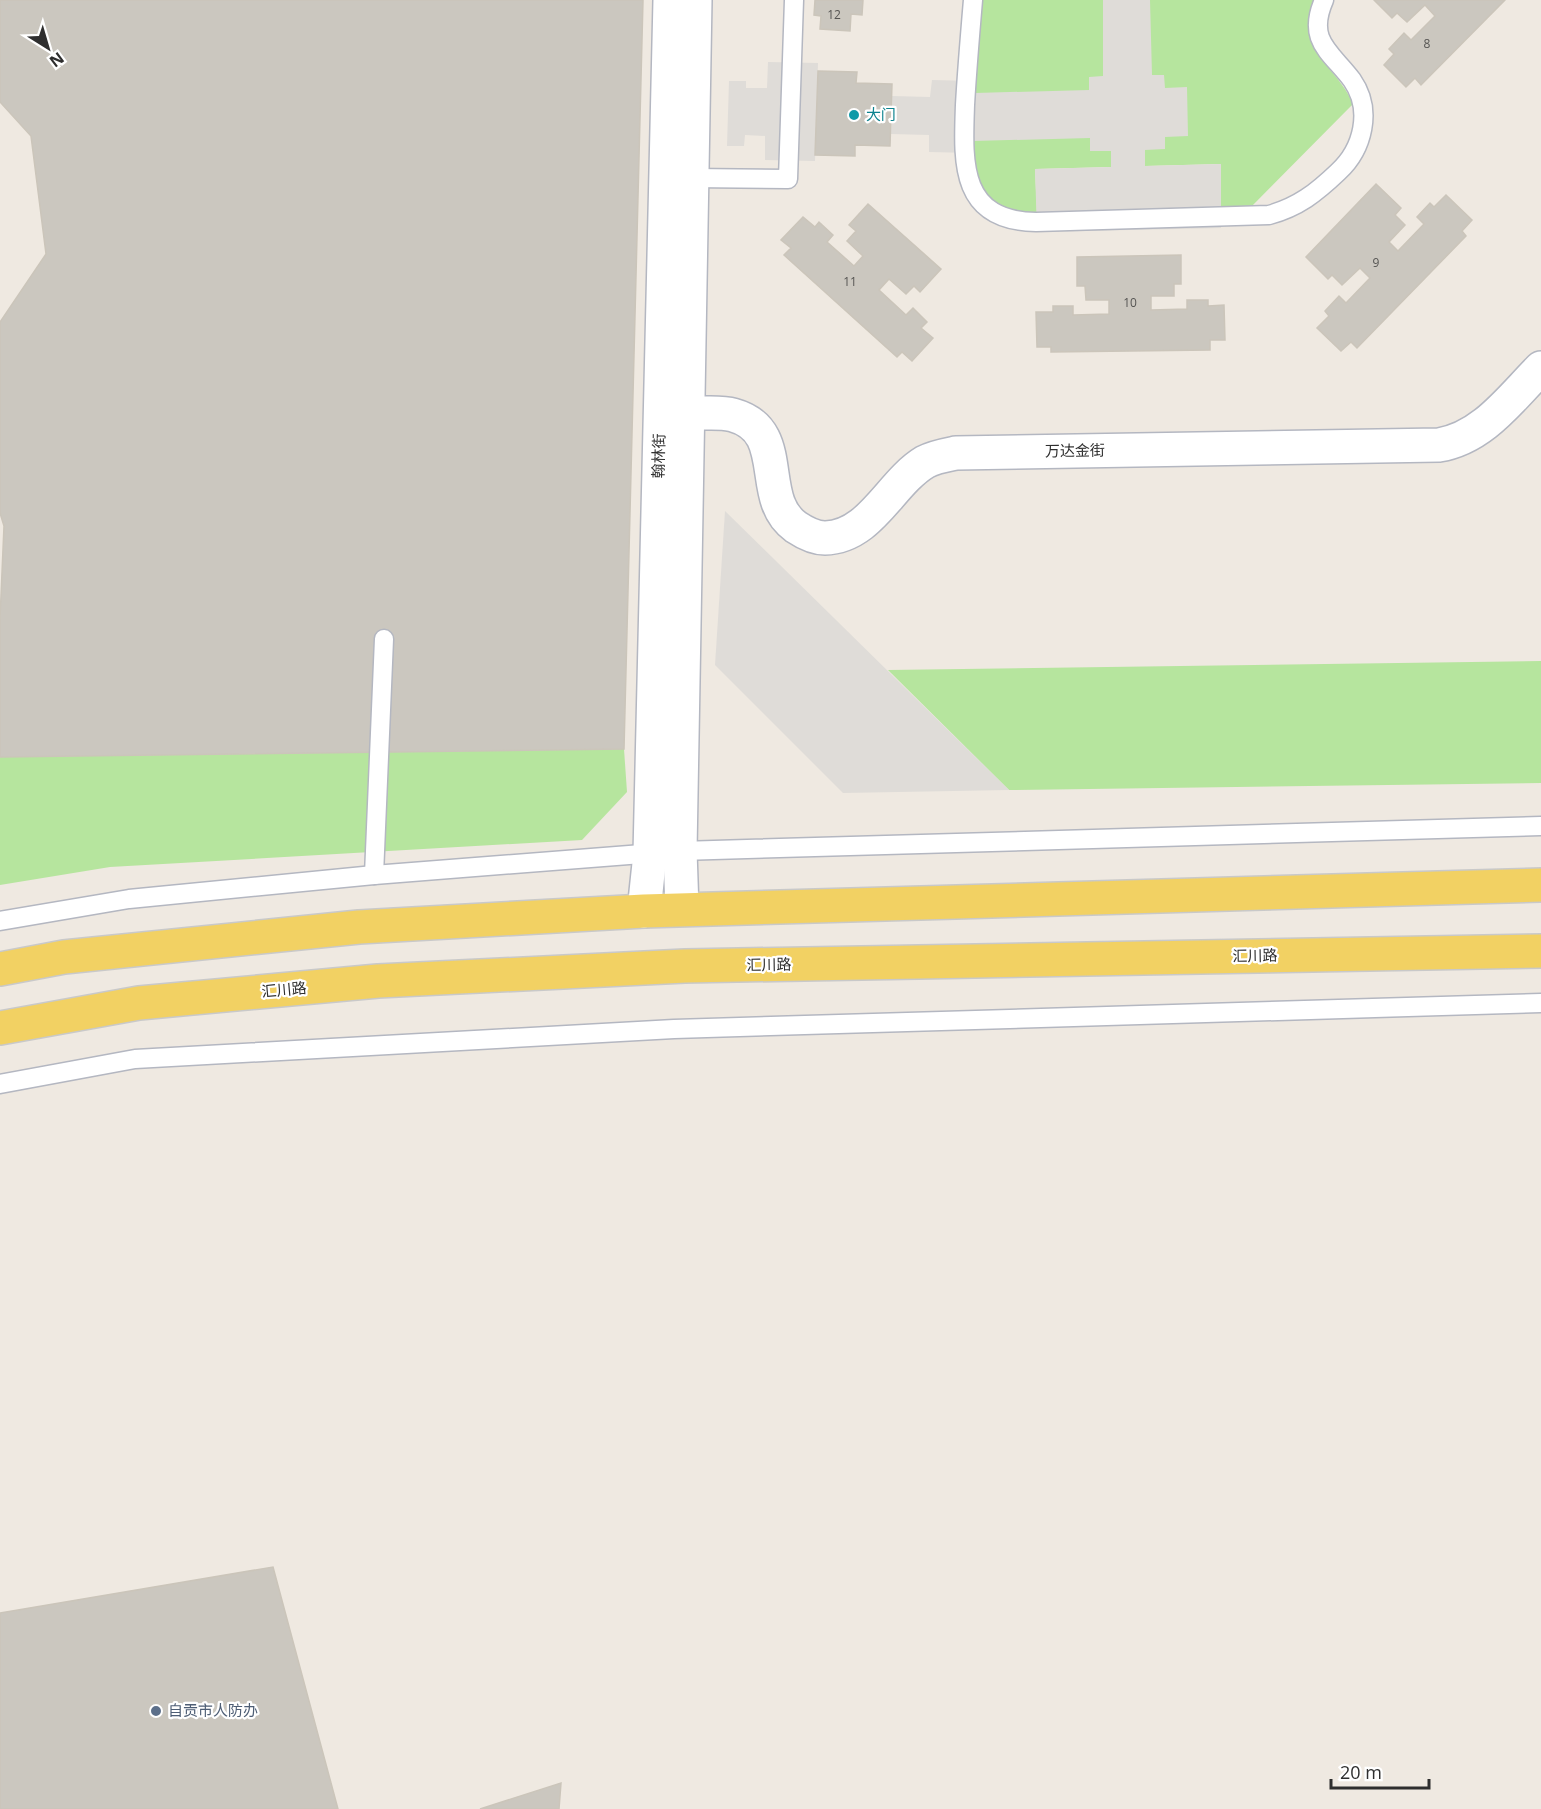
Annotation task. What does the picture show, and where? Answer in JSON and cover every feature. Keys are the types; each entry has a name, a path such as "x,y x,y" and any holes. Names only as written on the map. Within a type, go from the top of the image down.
{"main road":[{"path":"0,969 64,957 359,927 644,911 1541,885"},
{"name":"汇川路","path":"0,1028 139,1003 401,980 696,966 1541,951"}],"street":[{"name":"翰林街","path":"670,0 664,853 682,909"},
{"name":"翰林街","path":"644,911 664,853 687,413 695,0"},
{"name":"万达金街","path":"687,413 732,414 756,429 771,457 774,494 780,510 790,523 807,535 825,538 844,534 863,522 926,462 956,453 1453,443 1478,430 1541,368"}],"lane":[{"path":"691,178 788,179 794,0"},
{"path":"973,0 966,79 963,156 965,171 970,185 985,204 1005,217 1025,222 1251,217 1269,215 1304,202 1346,165 1355,153 1363,125 1359,95 1353,82 1329,57 1322,44 1318,30 1319,13 1324,0"},
{"path":"374,875 384,639"},
{"path":"0,921 129,899 374,875 664,853 1541,826"},
{"path":"0,1084 135,1059 662,1029 1541,1003"}],"green space":[{"path":"982,0 1314,0 1309,16 1309,31 1313,44 1353,104 1250,208 1221,208 1220,164 1145,166 1111,151 1111,167 1035,169 1037,213 1011,210 1003,207 983,191 974,166 973,94"},
{"path":"1541,661 1541,783 1009,790 888,670"},
{"path":"624,749 627,792 582,840 110,867 0,885 0,757"}],"shaded area":[{"path":"1103,0 1150,0 1152,75 1164,75 1165,88 1187,87 1188,136 1165,137 1165,149 1145,150 1145,166 1221,164 1221,228 1037,232 1035,169 1111,167 1111,151 1090,151 1090,138 973,141 972,153 929,152 929,135 891,134 892,96 930,97 932,80 974,81 975,93 1089,90 1089,77 1103,76"},
{"path":"768,62 818,63 815,161 765,160 765,136 745,135 744,146 727,146 729,81 746,81 746,88 767,88"},
{"path":"725,511 1009,790 843,793 715,665"}],"building":[{"path":"0,0 643,0 624,749 0,757 0,619 4,526 0,513 0,322 46,254 31,136 0,102"},
{"path":"815,0 863,0 862,15 851,14 850,31 820,29 821,16 814,15"},
{"path":"1374,0 1505,0 1421,85 1415,78 1406,87 1384,65 1394,54 1389,49 1404,33 1411,40 1435,16 1425,5 1407,22 1397,13 1392,18"},
{"name":"大门","path":"818,71 857,72 856,83 892,84 890,146 855,145 855,156 815,155"},
{"path":"1376,184 1401,208 1395,215 1405,225 1389,242 1398,251 1424,224 1417,217 1430,203 1434,207 1446,195 1472,220 1462,231 1466,236 1357,348 1351,342 1341,351 1317,328 1329,316 1325,311 1339,296 1346,303 1370,278 1360,268 1342,285 1332,275 1328,279 1306,257"},
{"path":"868,204 941,269 920,292 914,286 906,294 889,279 879,290 906,315 913,308 927,322 921,328 933,338 912,361 902,352 897,357 784,255 791,248 781,240 803,217 815,227 819,222 833,235 827,242 854,266 863,256 847,241 856,231 849,225"},
{"path":"1181,255 1181,284 1174,284 1174,296 1151,296 1151,310 1187,309 1187,300 1208,300 1208,306 1224,305 1225,340 1210,340 1210,350 1051,352 1051,347 1037,347 1036,312 1053,312 1053,306 1073,306 1073,315 1109,314 1109,300 1086,300 1085,286 1077,286 1077,257"},
{"name":"自贡市人防办","path":"273,1567 338,1809 0,1809 0,1613"},
{"path":"561,1783 559,1809 480,1809"}],"place":[{"name":"大门","path":"854,115"},
{"name":"自贡市人防办","path":"156,1711"}]}
